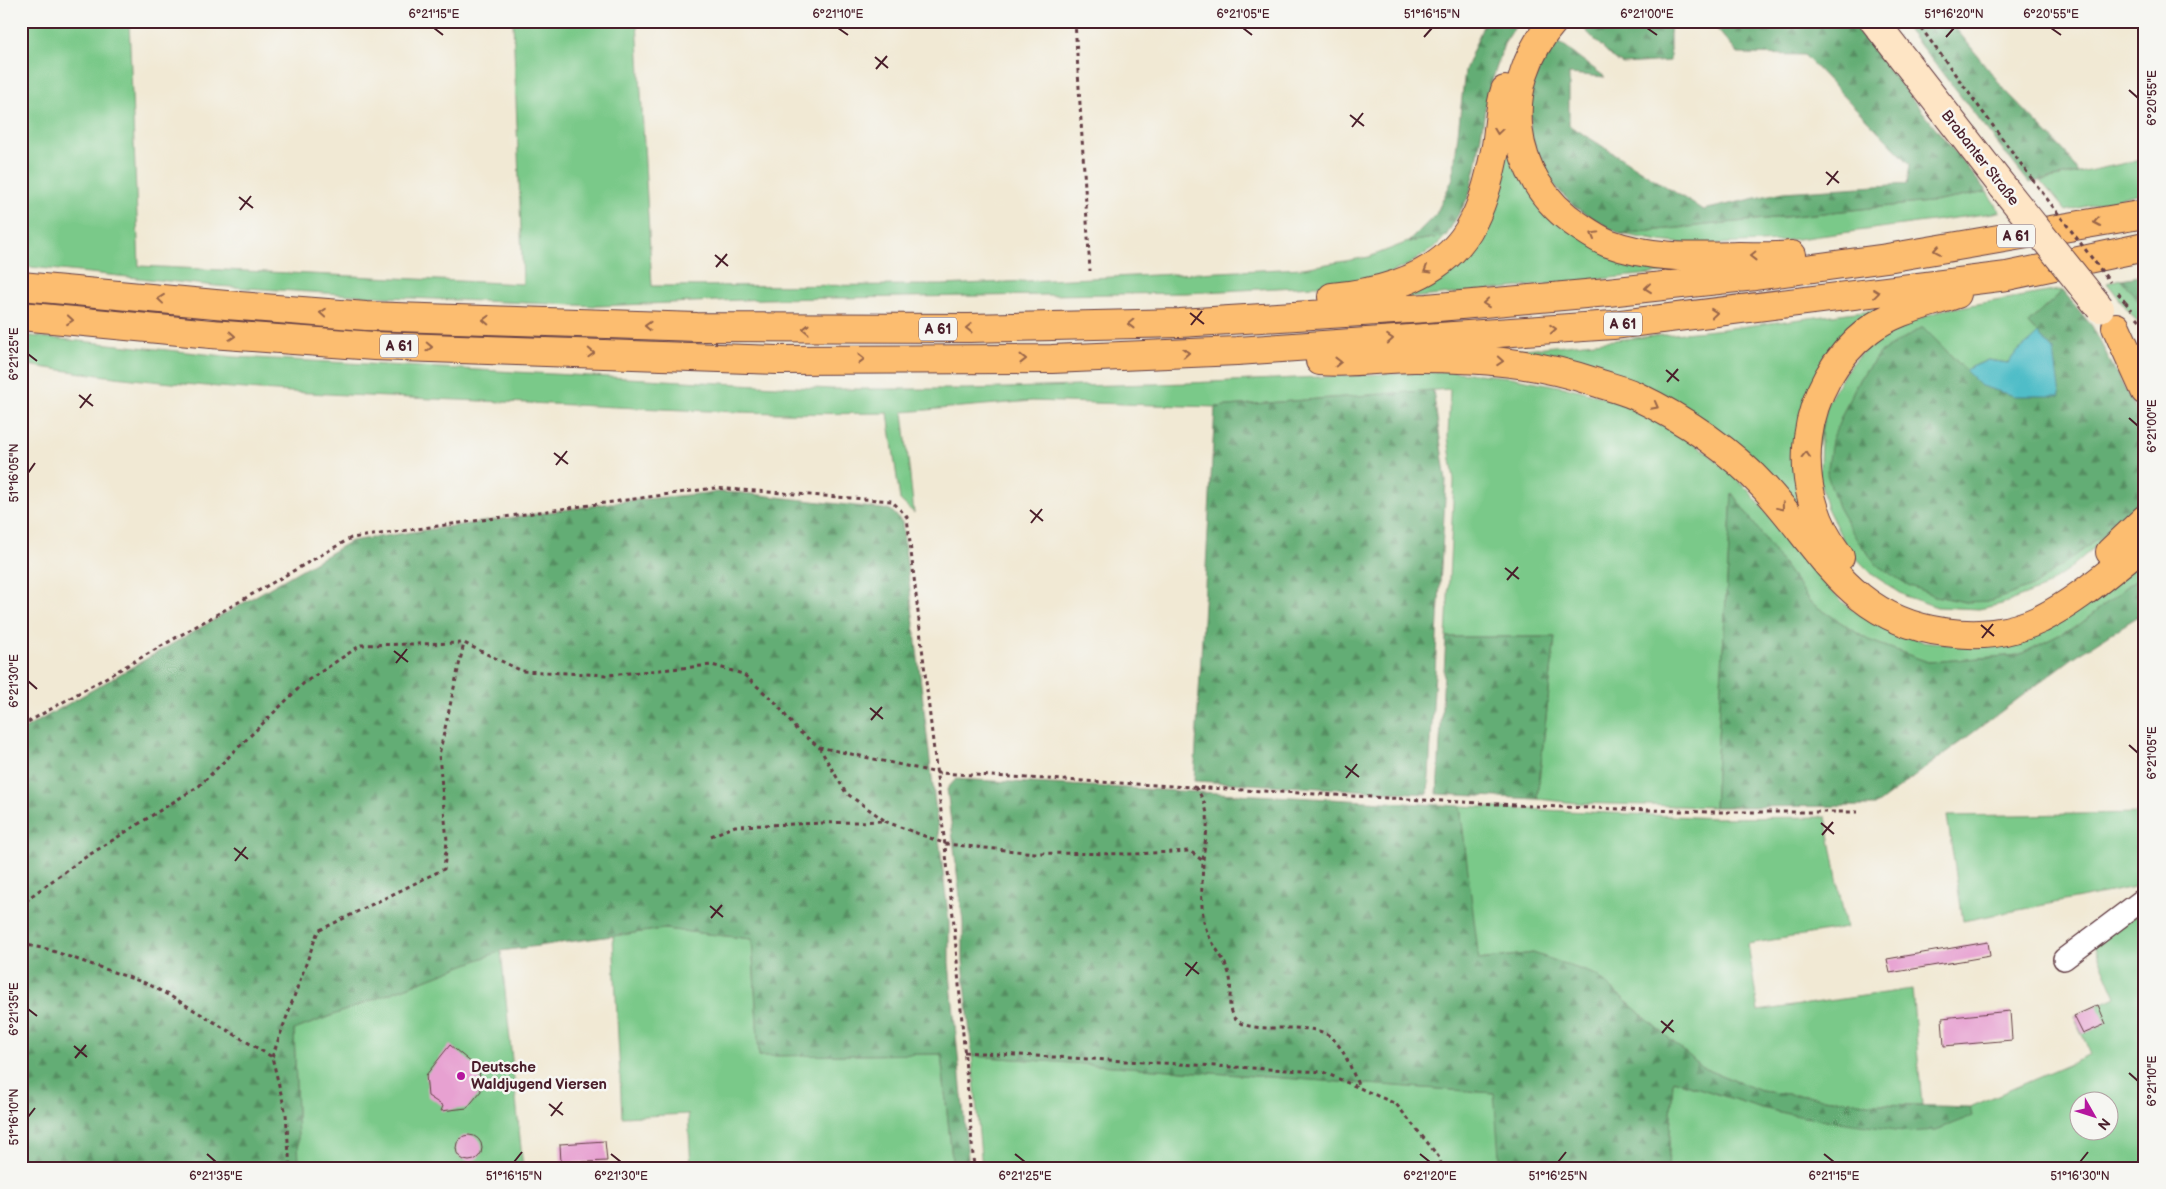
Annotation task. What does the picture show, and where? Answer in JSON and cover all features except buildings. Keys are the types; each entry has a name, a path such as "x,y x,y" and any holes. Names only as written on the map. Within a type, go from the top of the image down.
{"highway":[{"path":"1180,323 1290,301 1358,295 1386,288 1412,278 1446,257 1472,224 1479,210 1496,146 1503,95 1508,76 1522,44 1538,21"},
{"path":"1554,21 1540,40 1524,71 1518,101 1518,133 1522,150 1534,177 1556,207 1570,220 1606,242 1645,253 1680,258 1784,256 1843,248 1887,258"},
{"name":"A 61","path":"21,286 226,306 366,316 697,327 970,328 1180,323 1427,308 1598,293 1887,258 2145,214"},
{"name":"A 61","path":"21,316 211,334 374,346 777,360 1052,359 1237,351 1613,325 2007,276 2145,247"},
{"path":"2007,276 1884,320 1860,338 1837,363 1815,404 1809,423 1806,456 1810,494 1829,542 1849,569 1862,582 1902,606 1921,614 1938,618 1965,621 1987,620 2003,618 2032,608 2062,591 2102,559 2145,519"},
{"path":"2114,312 2145,391"},
{"path":"1237,351 1325,362 1415,358 1504,360 1541,367 1631,394 1677,418 1725,451 1764,487 1831,569 1867,604 1899,621 1934,631 1988,635 2005,632 2038,620 2070,602 2145,544"}],"main road":[{"name":"Brabanter Straße","path":"1874,21 2003,187 2114,312 2145,364"}],"street":[{"path":"2064,959 2145,898"}],"path":[{"path":"1076,21 1090,271"},
{"path":"1916,21 2032,179 2114,312"},
{"path":"21,726 351,538 714,488 892,501 907,518 946,844 974,1168"},
{"path":"290,1168 286,1114 272,1057 318,931 444,869 447,841 439,755 464,643"},
{"path":"21,908 30,897 81,860 199,786 304,683 361,645 464,643 522,671 609,675 712,665 743,674 775,702 796,729 819,746 846,793 884,821 946,844 1036,853 1134,854 1190,851 1203,861"},
{"path":"819,746 938,773 1582,808 1709,812 1858,812"},
{"path":"1195,787 1203,797 1208,809 1203,861 1202,912 1207,933 1226,965 1230,978 1231,1011 1238,1022 1259,1028 1290,1027 1323,1032 1332,1038 1344,1054 1360,1088"},
{"path":"711,836 735,826 884,821"},
{"path":"21,944 47,949 148,984 179,1000 272,1057"},
{"path":"964,1052 1323,1072 1396,1104 1431,1146 1440,1159 1442,1168"}],"green space":[{"path":"21,21 129,21 139,266 523,284 513,21 637,21 652,286 943,285 1303,268 1369,257 1408,242 1446,236 1435,247 1408,265 1379,278 1331,285 1187,293 765,299 598,306 387,297 216,286 21,266"},
{"path":"1485,21 1519,21 1504,44 1487,97 1476,168 1469,196 1446,236 1408,242 1436,214 1453,178 1465,70"},
{"path":"1576,21 1672,21 1670,22 1670,61 1623,64 1615,60"},
{"path":"1710,21 1850,21 1987,192 1939,201 1620,234 1574,207 1546,176 1531,137 1529,93 1553,38 1605,77 1569,74 1569,125 1703,210 1783,192 1907,184 1910,164 1804,55 1738,54"},
{"path":"1901,21 1950,21 2005,90 2065,152 2078,173 2029,183"},
{"path":"1509,118 1553,214 1701,269 1360,303 1441,267"},
{"path":"2145,159 2145,192 2066,211 2041,181"},
{"path":"1987,192 2000,212 1782,241 1696,245 1620,234 1939,201"},
{"path":"2145,275 2145,309 2121,279"},
{"path":"2121,279 2145,309 2145,332 2107,283"},
{"path":"2059,290 2063,291 2028,323 2038,334 2015,354 2008,363 1988,360 1965,370 1923,327 1882,351 1860,378 1845,408 1908,585 1935,596 1966,602 2121,522 2145,493 2138,509 2067,571 2041,589 2002,604 1979,609 1937,607 1905,596 1873,575 1848,550 1826,506 1815,458 1828,401 1846,371 1871,342 1900,326 1942,310"},
{"path":"2063,291 2092,326 2145,428 2145,493 2121,522 2035,585 1992,601 1966,602 1935,596 1908,585 1878,566 1857,540 1838,507 1827,474 1832,440 1860,378 1882,351 1923,327 1981,386 2054,351 2028,323"},
{"path":"1886,308 1824,369 1817,537 1748,460 1505,351 1724,329"},
{"path":"21,335 235,357 832,389 968,389 1189,383 1446,371 1510,377 1579,390 1615,401 1649,417 1707,452 1748,490 1828,587 1847,606 1871,621 1921,641 1977,647 2145,558 2145,572 2079,625 2019,655 1928,662 1868,640 1811,603 1732,494 1714,807 1577,803 1537,799 1555,637 1446,637 1454,481 1448,437 1450,389 1215,407 1032,401 903,412 914,513 900,500 888,413 696,411 323,394 202,386 81,373 21,364"},
{"path":"1433,390 1446,481 1428,794 1194,781 1215,407"},
{"path":"718,492 891,510 902,522 949,923 949,963 969,1168 953,1168 941,1054 759,1056 752,939 664,929 501,951 294,1030 299,1168 21,1168 21,731 351,541 625,501"},
{"path":"1732,493 1811,603 1868,640 1928,662 2019,655 2079,625 2145,572 2145,612 2074,657 1875,806 1714,807"},
{"path":"1446,637 1555,637 1537,799 1437,794"},
{"path":"956,779 1460,806 1479,960 1533,953 1596,975 1703,1068 1761,1091 1876,1104 1970,1107 1972,1116 1936,1130 1910,1132 1803,1117 1762,1108 1673,1080 1668,1168 1500,1168 1494,1093 972,1056 963,961 963,923 947,789"},
{"path":"1460,806 1714,818 1826,817 1846,928 1748,944 1758,1011 1912,989 1922,1105 1876,1104 1761,1091 1703,1068 1596,975 1533,953 1478,960"},
{"path":"2145,813 2145,885 1963,921 1947,816"},
{"path":"2145,909 2145,1168 1668,1168 1673,1080 1762,1108 1803,1117 1936,1130 1971,1116 1970,1107 2091,1055 2074,1016 2116,997 2093,943"},
{"path":"664,929 752,939 759,1056 941,1054 953,1168 691,1168 688,1114 622,1117 613,936"},
{"path":"501,951 523,1168 299,1168 294,1030"},
{"path":"972,1056 1495,1093 1500,1168 982,1168"}],"water":[{"path":"2038,334 2054,351 2060,396 2014,396 1981,386 1965,370 1988,360 2008,363 2015,354"}],"place":[{"name":"Deutsche Waldjugend Viersen","path":"461,1076"}]}
